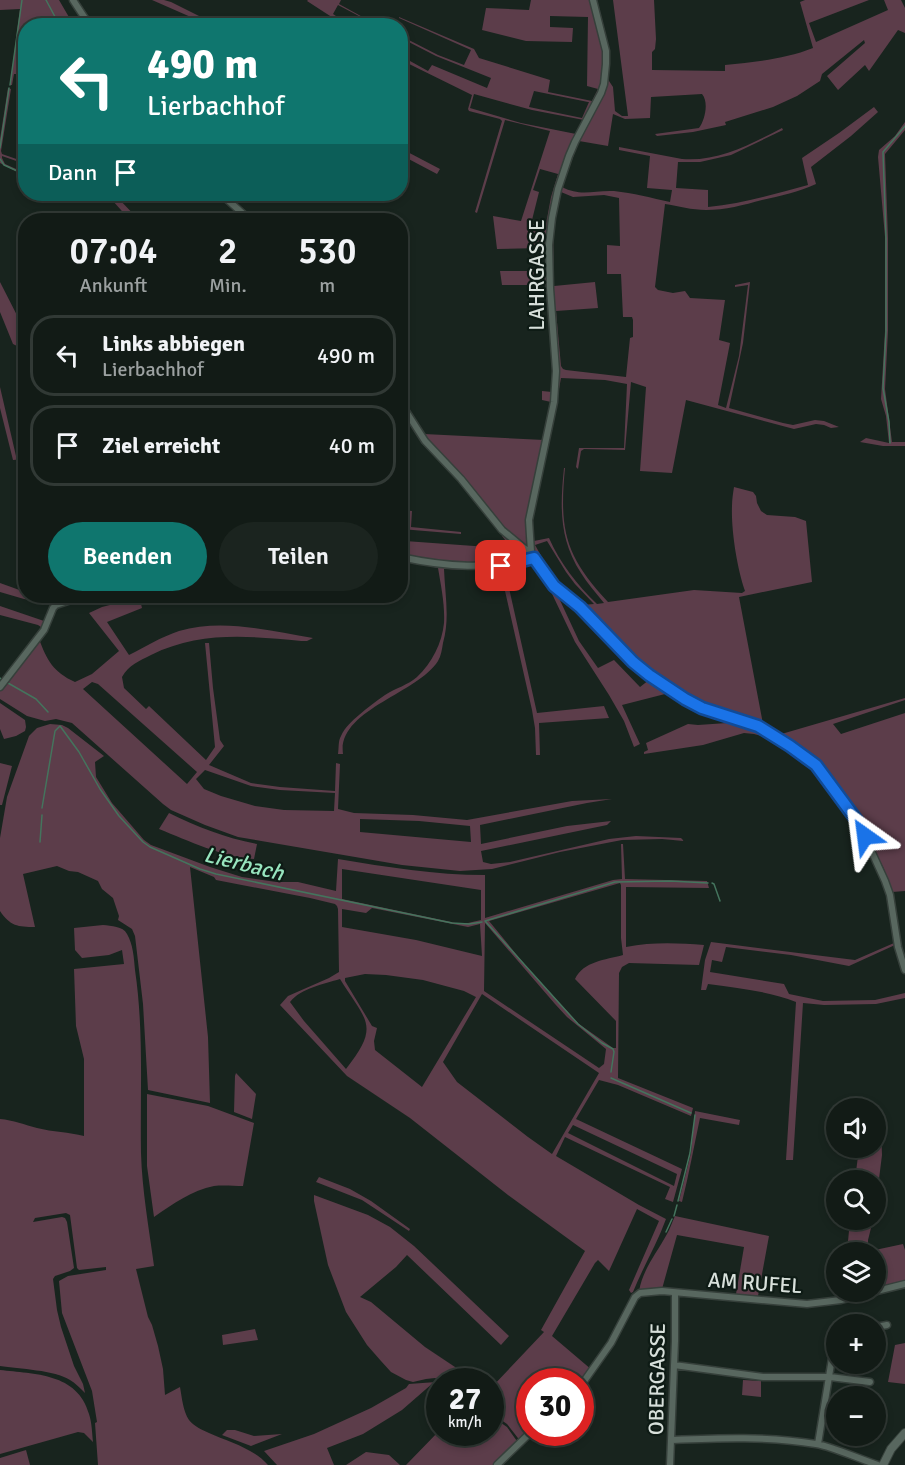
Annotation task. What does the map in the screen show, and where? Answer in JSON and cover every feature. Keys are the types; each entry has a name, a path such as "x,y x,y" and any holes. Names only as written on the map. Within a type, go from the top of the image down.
{"street":[{"path":"73,0 85,18"},
{"name":"LAHRGASSE","path":"532,555 529,520 554,402 556,371 550,288 549,245 552,218 560,182 569,156 604,84 606,64 604,39 593,0"},
{"path":"229,201 242,213"},
{"path":"408,414 425,441 461,479 502,530 532,555 554,586 580,607 633,662 669,689 702,708 758,726 816,765 858,822 885,881 890,895 898,947 905,970"},
{"path":"521,546 530,542"},
{"path":"408,558 441,564 501,566 532,555"},
{"path":"0,687 44,630 53,608 66,603"},
{"name":"AM RUFEL","path":"594,1369 640,1293 662,1291 807,1304 841,1300 905,1284"},
{"name":"OBERGASSE","path":"670,1465 675,1293"},
{"path":"674,1365 763,1377 830,1377 870,1382"},
{"path":"818,1444 830,1374"},
{"path":"883,1465 891,1449 905,1433"},
{"path":"672,1440 765,1438 818,1444 878,1465"},
{"path":"497,1465 517,1446"}],"shaded area":[{"path":"0,0 59,0 70,18 19,18 20,9 0,10"},
{"path":"152,0 171,2 203,18 193,18"},
{"path":"341,0 339,4 364,18 338,5 333,14 339,18 333,18 307,1"},
{"path":"531,0 597,0 607,40 609,81 613,87 615,111 622,116 628,116 613,0 654,0 656,39 655,49 652,52 652,70 725,71 725,65 781,57 813,48 800,2 805,0 869,0 809,23 816,42 888,10 884,0 901,0 905,8 905,33 898,30 869,71 865,65 838,90 827,76 865,43 864,40 822,74 820,81 797,96 773,107 725,122 726,125 693,132 657,136 655,134 699,128 705,111 702,94 651,97 650,118 625,119 613,114 608,146 579,141 562,187 575,192 621,192 670,202 672,190 647,188 650,156 619,150 619,147 682,159 708,158 734,151 782,128 783,130 731,155 700,162 678,162 676,188 708,190 708,207 771,195 808,185 802,158 874,107 878,112 811,167 816,184 789,194 720,209 706,210 665,204 655,287 658,290 673,293 685,291 690,298 725,300 719,340 730,343 718,405 726,408 739,356 748,285 735,287 735,285 750,282 743,343 729,408 793,425 815,420 839,427 831,428 816,424 794,429 686,400 672,473 640,471 646,387 631,382 625,450 584,449 581,451 578,469 576,467 579,448 624,448 627,384 605,380 561,378 531,523 534,541 549,538 570,573 597,604 604,603 581,573 568,548 562,509 564,468 563,509 568,541 582,570 608,602 694,590 742,593 745,591 739,571 734,537 732,506 734,487 753,492 761,511 767,515 795,517 806,521 812,582 739,597 763,724 778,735 905,698 905,700 833,724 841,734 905,713 905,891 892,892 884,869 864,829 817,764 773,738 744,733 703,745 644,754 648,750 646,743 688,724 727,723 732,720 698,709 669,693 622,705 640,744 634,747 624,721 575,642 544,577 538,567 532,563 508,566 505,570 537,713 604,706 609,718 539,723 540,755 536,755 532,710 500,569 444,569 446,625 438,661 428,673 380,703 352,726 344,739 343,754 338,754 340,738 349,724 382,697 417,677 432,659 439,645 444,623 444,609 438,568 408,561 408,541 488,547 509,545 502,536 508,531 424,434 544,440 551,402 542,400 542,391 552,392 548,285 502,285 500,271 547,271 546,252 543,252 541,248 497,249 493,216 521,221 550,131 505,120 477,213 475,212 502,121 469,111 472,95 408,63 408,60 428,71 432,65 487,88 491,78 436,56 408,42 408,40 464,65 471,50 408,21 474,49 479,58 550,80 548,92 592,101 598,89 587,86 588,17 550,16 550,27 573,28 572,42 526,41 482,30 486,8 529,10","holes":["534,91 589,102 582,118 529,107","474,94 532,110 584,120 576,134 521,123 470,108","540,169 558,174 546,224 531,224 539,192 533,190","561,192 573,197 604,195 619,198 620,246 607,245 607,274 621,274 623,317 632,317 633,320 633,337 630,338 626,377 566,370 561,366 556,311 598,308 595,282 554,286 553,227","547,541 566,572 594,604 582,605 552,575 535,545","558,593 578,609 649,680 640,687 614,660 598,668 579,641"]},
{"path":"18,24 18,74 14,74 12,85 10,85"},
{"path":"8,88 11,89 1,151 2,154 18,160 18,162 2,156 5,164 18,170 18,172 0,163 0,139"},
{"path":"905,122 905,130 885,154 888,331 885,389 892,442 905,442 905,446 883,446 860,442 866,438 889,443 886,416 881,399 885,331 885,237 878,157 879,150 895,136"},
{"path":"408,152 440,169 437,174 408,159"},
{"path":"113,201 121,201 132,213 124,213"},
{"path":"0,282 18,317 18,346 13,344 0,312"},
{"path":"0,387 18,460 13,460 0,408"},
{"path":"408,511 412,511 411,527 461,532 461,534 408,530"},
{"path":"0,583 18,589 18,597 0,592"},
{"path":"118,603 141,603 142,608 107,622 129,655 159,639 196,627 246,627 313,638 301,641 224,637 188,642 169,647 142,659 131,666 122,677 124,688 146,709 149,706 206,760 215,747 205,643 209,643 220,740 224,746 209,765 251,783 335,791 336,763 340,764 338,809 354,813 467,820 572,801 612,799 480,825 481,844 567,826 611,821 607,825 481,851 483,862 491,864 510,862 609,839 636,836 681,838 684,841 622,840 492,869 460,871 402,865 238,837 205,825 163,804 72,723 56,719 45,721 27,716 0,699 0,689 39,639 56,670 75,682 92,674 119,651 89,613","holes":["92,682 98,684 197,772 187,784 83,689","205,770 251,786 335,793 334,811 284,810 255,806 221,796 204,789 196,779","360,819 470,826 471,842 360,832"]},
{"path":"0,606 44,621 41,627 0,615"},
{"path":"0,703 25,720 25,731 4,739 0,729"},
{"path":"50,724 68,728 104,756 95,762 96,777 112,803 144,840 151,845 242,877 276,882 298,882 336,891 338,859 429,872 485,875 485,918 622,879 621,844 623,844 625,879 707,881 709,888 626,887 626,947 665,943 704,945 699,965 629,963 622,967 619,973 618,1078 693,1108 691,1116 618,1085 599,1080 576,1119 682,1169 673,1202 665,1199 670,1187 565,1137 556,1156 666,1219 631,1293 629,1290 659,1221 637,1209 609,1271 598,1260 595,1263 552,1336 590,1368 516,1368 516,1436 504,1422 504,1374 544,1332 541,1330 585,1251 508,1195 410,1118 347,1076 280,1005 288,996 339,972 338,909 335,904 216,880 190,867 208,1037 210,1103 148,1090 143,1004 135,936 132,929 118,920 119,916 113,898 102,889 98,881 57,866 23,874 35,927 15,925 7,920 0,911 0,838 7,797 29,736 37,728","holes":["342,869 481,890 481,920 456,923 342,899","620,883 623,955 589,965 575,979 616,1021 616,1048 579,1024 530,971 489,921","372,908 468,927 480,924 482,956 416,940 342,927 342,909 366,913","485,923 567,1017 606,1049 604,1064 599,1068 484,991","365,974 423,980 464,991 476,997 422,1087 375,1050 374,1041 377,1028 372,1026 345,978","340,979 363,1014 366,1023 363,1042 346,1069 290,1002 306,990","482,994 599,1073 552,1154 457,1082 443,1062","573,1125 677,1174 674,1186 568,1133"]},
{"path":"0,763 12,766 2,805 0,805"},
{"path":"169,813 212,832 257,844 254,859 218,852 159,829"},
{"path":"103,925 125,931 131,942 134,956 141,1038 141,1153 154,1266 136,1269 158,1346 165,1395 180,1387 184,1409 191,1422 204,1431 248,1450 268,1465 98,1465 95,1423 97,1422 92,1391 62,1313 59,1281 68,1276 106,1270 106,1267 79,1270 77,1268 70,1215 66,1213 35,1218 33,1222 62,1217 67,1222 74,1268 53,1279 61,1327 85,1393 70,1380 55,1374 0,1366 0,1119 84,1136 84,1059 76,1026 74,969 124,964 122,950 109,955 82,958 75,950 74,928"},
{"path":"711,942 855,960 894,943 895,945 849,966 791,955 726,947 722,962 712,960 710,972 784,984 789,994 823,1001 875,1000 905,993 905,998 876,1004 803,1003 793,1160 786,1160 796,1002 764,993 708,984 706,990 701,990 705,960"},
{"path":"236,1073 256,1094 252,1119 234,1112"},
{"path":"147,1094 208,1106 254,1123 243,1186 206,1188 183,1198 154,1217 147,1166"},
{"path":"695,1111 740,1120 739,1125 700,1118 682,1202 679,1201 691,1153"},
{"path":"858,1158 882,1158 880,1170 856,1170"},
{"path":"319,1177 350,1189 371,1201 410,1229 409,1231 362,1200 316,1182"},
{"path":"314,1195 368,1215 390,1227 414,1246 509,1336 501,1345 407,1255 360,1297 371,1302 425,1347 456,1368 426,1368 426,1379 413,1382 391,1372 367,1345 346,1312 328,1265"},
{"path":"675,1216 769,1236 758,1296 736,1294 744,1247 677,1235 662,1289 639,1291 647,1269"},
{"path":"849,1230 870,1230 868,1242 848,1242"},
{"path":"903,1244 905,1282 886,1287 886,1248"},
{"path":"255,1329 258,1340 223,1345 222,1335"},
{"path":"905,1343 905,1384 888,1382 895,1345"},
{"path":"0,1370 53,1378 75,1390 89,1414 93,1442 84,1433 78,1432 0,1454"},
{"path":"743,1380 761,1381 761,1397 742,1395"},
{"path":"426,1383 426,1389 402,1410 363,1434 327,1448 334,1465 277,1465 264,1451 314,1434 371,1408 409,1384"},
{"path":"504,1425 516,1440 517,1446 497,1465 406,1465 426,1444 504,1446"},
{"path":"227,1430 254,1436 282,1434 251,1446 222,1435"},
{"path":"26,1450 30,1465 0,1465 0,1458"},
{"path":"366,1452 389,1455 400,1465 346,1465"}],"waterway":[{"path":"19,18 22,0"},
{"path":"46,0 56,18"},
{"path":"10,85 18,28"},
{"path":"0,148 9,88"},
{"path":"890,443 883,388 886,331 883,152 905,126"},
{"path":"0,159 4,165 18,171"},
{"name":"Lierbach","path":"8,683 36,699 48,712"},
{"name":"Lierbach","path":"42,808 55,731 60,726 119,816 150,847 216,874 452,923 482,922"},
{"path":"40,842 42,815"},
{"name":"Lierbach","path":"611,1072 613,1049 578,1024 485,921 615,882 708,883"},
{"name":"Lierbach","path":"712,883 720,901"},
{"path":"611,1078 691,1113"},
{"path":"678,1201 690,1153 695,1115"},
{"path":"674,1216 677,1205"},
{"path":"666,1232 672,1219"}],"route":[{"path":"501,566 534,558 554,586 580,607 633,662 661,684 702,708 758,726 810,760 858,822 865,836"}]}
